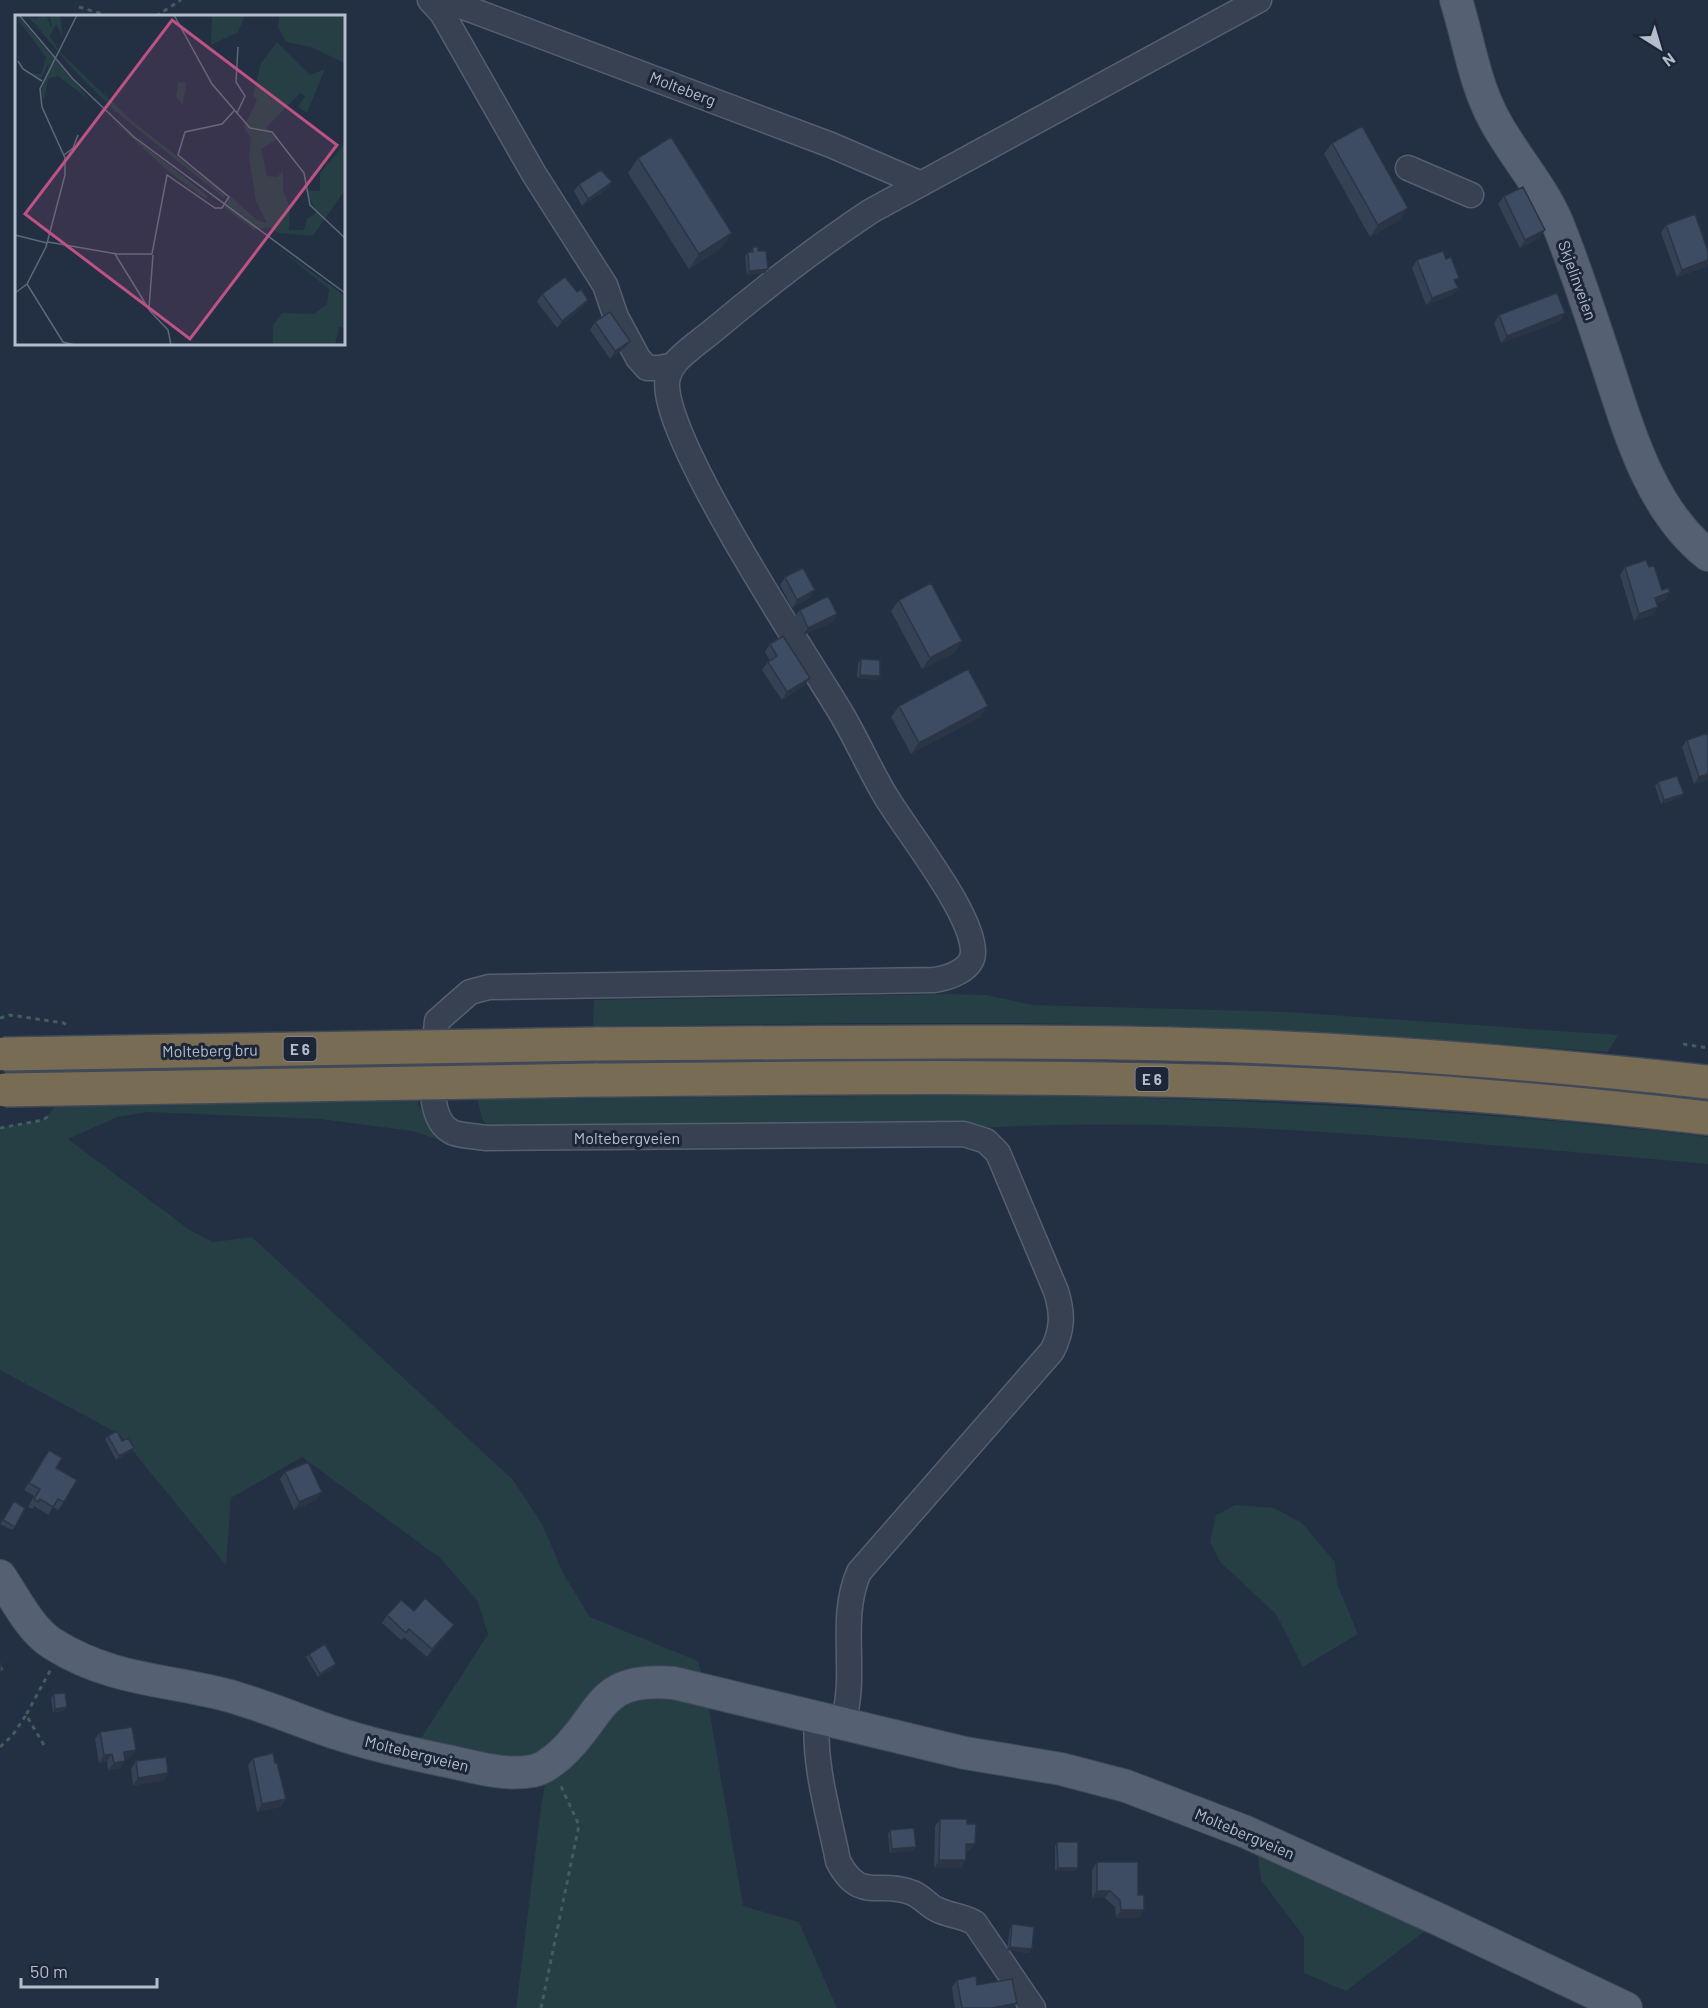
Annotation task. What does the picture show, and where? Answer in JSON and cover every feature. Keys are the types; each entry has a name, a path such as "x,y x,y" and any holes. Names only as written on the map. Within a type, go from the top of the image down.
{"highway":[{"name":"Molteberg bru","path":"2,1054 597,1044 977,1041 1242,1046 1505,1062 1708,1082"},
{"name":"E 6","path":"3,1090 595,1080 970,1077 1241,1082 1496,1097 1708,1118"}],"main road":[{"name":"Skjelinveien","path":"1456,0 1479,87 1496,123 1537,184 1556,219 1640,456 1655,489 1677,524 1708,555"},
{"name":"Moltebergveien","path":"0,1576 40,1633 63,1650 100,1668 128,1676 224,1695 333,1732 411,1754 512,1773 536,1770 550,1763 568,1748 597,1708 615,1692 633,1683 674,1683 965,1753 1061,1769 1126,1786 1182,1806 1440,1920 1626,2008"}],"street":[{"name":"Moltebergveien","path":"430,0 442,14 534,174 605,285 616,317 638,358 667,396 708,489 774,606 841,713 886,796 927,856 970,932 974,954 968,966 950,978 489,987 470,992 437,1020 432,1099 438,1118 450,1131 486,1138 964,1134 986,1141 998,1153 1062,1309 1060,1336 1052,1351 859,1572 851,1590 848,1609 850,1687 830,1719"},
{"name":"Molteberg","path":"445,0 831,145 919,183"},
{"path":"647,368 660,368 674,364 836,235 919,183 1259,0"},
{"path":"1408,168 1471,195"},
{"path":"667,396 668,379 674,364"},
{"path":"830,1719 815,1740 838,1861 844,1873 852,1883 862,1888 913,1893 947,1914 964,1916 975,1923 1033,2008"}],"path":[{"path":"158,15 181,0"},
{"path":"79,7 106,15"},
{"path":"1683,1044 1708,1048"},
{"path":"0,1747 12,1736 26,1715 63,1650"},
{"path":"26,1715 44,1745"},
{"path":"541,2008 579,1825 550,1763"}],"green space":[{"path":"986,995 1033,1005 1288,1012 1618,1035 1608,1052 1350,1034 1121,1025 894,1023 593,1026 594,1000"},
{"path":"420,1033 418,1105 447,1142 412,1131 320,1119 148,1112 117,1117 68,1139 191,1231 213,1242 252,1237 513,1480 542,1524 564,1575 590,1617 698,1661 706,1691 743,1906 799,1922 837,2008 516,2008 542,1799 550,1764 411,1754 488,1634 477,1600 440,1558 302,1457 231,1498 226,1565 119,1434 0,1370 0,1128 43,1120 119,1037"},
{"path":"1004,1095 1180,1099 1356,1107 1620,1127 1708,1137 1708,1164 1343,1133 1160,1125 491,1130 483,1121 477,1099"},
{"path":"1235,1505 1274,1508 1302,1523 1335,1562 1337,1584 1358,1634 1303,1667 1276,1614 1220,1562 1210,1542 1216,1515"},
{"path":"1257,1850 1433,1925 1346,1991 1304,1973 1304,1937 1261,1880"}],"building":[{"path":"1362,126 1408,208 1378,225 1332,143"},
{"path":"671,137 732,233 699,254 638,158"},
{"path":"601,170 612,182 588,199 579,184"},
{"path":"1523,187 1545,230 1525,240 1504,196"},
{"path":"1695,214 1708,251 1708,260 1682,270 1666,225"},
{"path":"753,247 758,247 758,251 766,251 768,269 749,271 748,252 753,252"},
{"path":"1443,251 1446,259 1451,257 1459,278 1454,280 1458,288 1432,298 1417,260"},
{"path":"565,277 577,292 581,289 588,300 562,321 542,294"},
{"path":"1557,293 1565,313 1507,336 1499,315"},
{"path":"610,312 630,341 615,351 595,322"},
{"path":"1646,560 1649,567 1654,566 1662,590 1668,588 1670,592 1655,598 1658,607 1639,614 1625,567"},
{"path":"803,568 815,590 797,600 785,577"},
{"path":"931,583 962,641 930,658 899,600"},
{"path":"828,596 837,614 808,628 800,610"},
{"path":"783,636 810,678 787,692 768,662 777,656 770,644"},
{"path":"861,659 880,660 880,676 860,675"},
{"path":"968,669 988,706 919,743 899,706"},
{"path":"1708,733 1708,774 1699,777 1687,740"},
{"path":"1677,776 1684,794 1664,800 1658,782"},
{"path":"117,1431 122,1441 128,1438 134,1448 119,1456 108,1436"},
{"path":"49,1450 62,1458 56,1468 77,1480 64,1502 58,1499 53,1507 40,1499 38,1502 34,1499 40,1489 29,1483"},
{"path":"308,1462 322,1492 299,1502 285,1472"},
{"path":"14,1501 25,1508 15,1527 3,1520"},
{"path":"425,1598 454,1625 432,1649 409,1629 406,1633 387,1615 401,1600 414,1611"},
{"path":"325,1644 336,1664 320,1674 309,1654"},
{"path":"65,1693 67,1707 55,1709 54,1694"},
{"path":"132,1727 136,1750 124,1752 125,1761 114,1763 112,1754 104,1755 100,1732"},
{"path":"273,1753 286,1799 262,1804 253,1758"},
{"path":"166,1757 168,1773 138,1778 136,1761"},
{"path":"940,1819 967,1819 967,1824 976,1824 975,1844 966,1844 966,1860 939,1860"},
{"path":"914,1828 916,1847 892,1849 890,1830"},
{"path":"1057,1842 1078,1842 1078,1868 1058,1868"},
{"path":"1097,1862 1138,1862 1138,1895 1144,1895 1144,1910 1121,1910 1120,1900 1110,1891 1097,1891"},
{"path":"1012,1924 1034,1927 1032,1949 1010,1947"},
{"path":"976,1976 977,1985 1012,1979 1017,2003 992,2008 962,2008 957,1980"}]}
